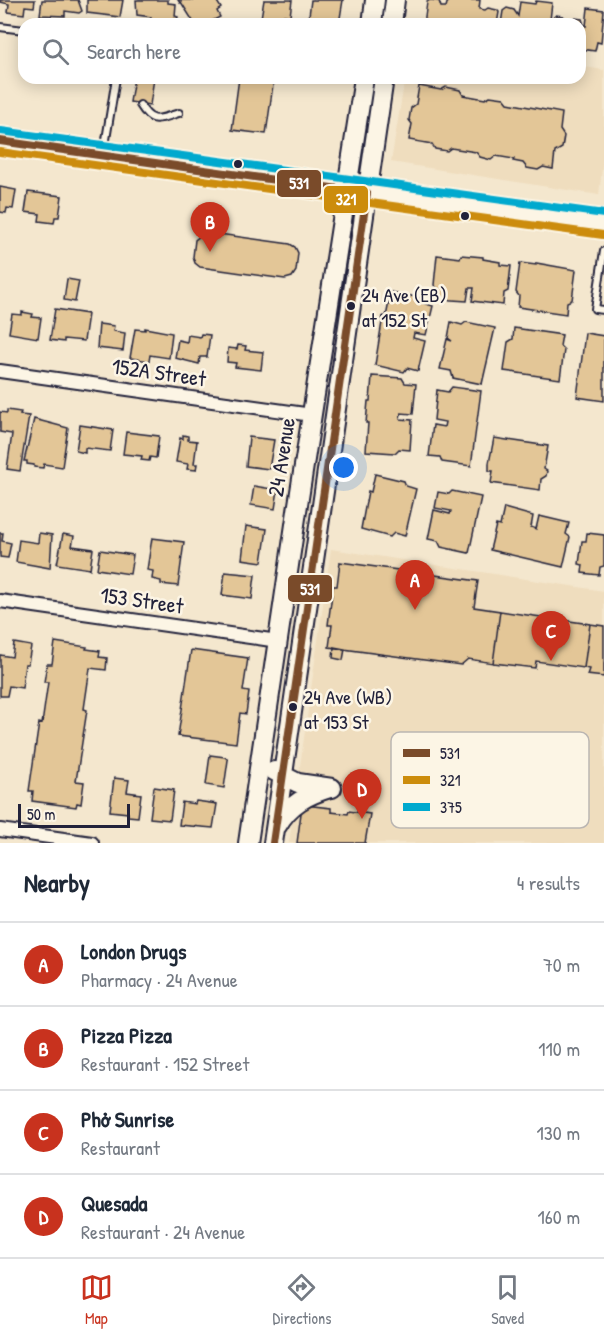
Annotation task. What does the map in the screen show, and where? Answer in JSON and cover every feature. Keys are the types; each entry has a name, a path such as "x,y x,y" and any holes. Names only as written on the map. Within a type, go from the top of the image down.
{"main road":[{"path":"373,18 375,0"},
{"path":"393,18 395,0"},
{"name":"24 Avenue","path":"248,843 362,84"},
{"name":"24 Avenue","path":"274,837 383,84"},
{"path":"0,141 604,225"},
{"path":"269,701 274,752 272,769 298,783 332,788 298,801 283,815 274,837"}],"street":[{"name":"152A Street","path":"0,371 312,415"},
{"name":"153 Street","path":"0,601 278,641"},
{"path":"0,830 92,843"}],"lane":[{"path":"0,27 18,29"},
{"path":"103,156 115,84"},
{"path":"140,105 147,116 156,120 178,113"},
{"path":"604,251 595,309 604,310"}],"shaded area":[{"path":"586,67 604,70 604,151 599,195 391,162 404,84 586,84"},
{"path":"331,549 604,591 604,843 289,843"}],"building":[{"path":"0,0 35,0 34,7 25,6 24,14 8,12 9,4 0,2"},
{"path":"42,0 78,0 82,11 79,13 65,11 65,16 40,15"},
{"path":"87,0 123,0 120,17 87,13"},
{"path":"136,0 168,0 168,3 176,4 175,16 178,17 151,18 137,15"},
{"path":"178,0 216,0 221,8 217,11 220,17 191,18"},
{"path":"264,0 292,0 290,16 261,18"},
{"path":"311,0 343,0 340,18 309,18"},
{"path":"448,0 480,0 479,9 497,10 498,18 425,18 427,2 439,1 441,7 446,7"},
{"path":"536,1 552,3 550,18 502,18 503,11 507,8 514,10 518,16 520,2 535,4"},
{"path":"588,8 604,10 601,43 597,42 595,51 586,50"},
{"path":"556,15 564,18 552,18"},
{"path":"133,84 153,84 150,105 130,102"},
{"path":"238,84 273,84 266,134 232,130"},
{"path":"419,86 441,90 446,87 460,90 463,95 485,99 490,96 504,98 508,103 562,113 560,130 564,136 562,148 555,152 553,169 527,168 523,163 513,161 514,159 496,156 491,160 480,157 476,152 451,148 447,151 435,149 432,144 409,140 412,124 409,120 411,108 416,104"},
{"path":"0,187 16,190 13,209 7,208 6,213 0,212"},
{"path":"28,192 62,196 59,217 55,217 54,223 39,221 40,214 25,212"},
{"path":"205,232 290,244 298,253 296,271 292,277 285,279 200,267 195,263 193,257 195,240"},
{"path":"437,255 460,258 461,255 483,257 483,259 500,262 500,265 511,266 508,291 504,293 503,305 472,301 474,288 469,288 467,301 437,299 438,289 434,285"},
{"path":"520,263 536,265 536,263 576,270 572,300 567,302 566,314 518,307 519,296 516,292"},
{"path":"67,279 79,281 75,302 64,300"},
{"path":"391,292 421,298 423,303 433,306 426,335 414,333 413,338 425,341 418,371 407,368 404,372 375,365 383,316 386,317"},
{"path":"55,309 88,314 84,341 50,340"},
{"path":"22,312 41,318 38,338 9,333 12,314 22,315"},
{"path":"451,322 462,325 466,322 495,328 482,384 453,378 451,371 440,369 447,339 452,341 448,338"},
{"path":"99,324 114,326 113,331 125,333 123,351 97,348"},
{"path":"145,328 172,333 169,358 150,355 149,361 130,358 135,329 145,330"},
{"path":"514,328 562,335 560,346 564,350 560,379 504,371 508,342 513,339"},
{"path":"585,333 604,336 604,401 577,397"},
{"path":"201,334 210,335 207,357 200,357 199,364 175,358 178,340 187,342 188,335 200,337"},
{"path":"238,345 246,346 245,350 263,352 261,370 235,367 236,363 227,362 228,348 237,349"},
{"path":"372,376 402,378 405,383 416,384 413,414 401,413 400,419 412,420 410,450 399,449 395,453 366,451 368,423 366,423"},
{"path":"452,387 481,391 471,466 442,462 440,457 429,456 433,425 444,427 445,422 434,420 437,390 448,392"},
{"path":"7,410 29,416 20,471 7,469 12,434 0,432 0,412 7,413"},
{"path":"34,419 68,428 62,467 44,464 43,468 34,467 24,461"},
{"path":"80,425 113,430 110,451 85,448 85,453 76,451"},
{"path":"126,432 159,436 156,458 150,457 149,461 141,460 142,456 123,454"},
{"path":"183,435 188,436 188,440 197,441 194,464 197,464 196,470 187,469 188,464 176,462 180,438 183,439"},
{"path":"249,437 274,440 269,469 246,466"},
{"path":"494,438 548,446 544,469 547,471 546,476 541,479 540,490 491,483 493,471 489,471 489,463"},
{"path":"375,474 404,481 406,486 416,489 405,536 394,533 390,537 361,529 368,491 371,492"},
{"path":"254,486 278,490 275,509 251,505"},
{"path":"452,491 481,497 469,553 441,547 438,541 428,539 434,510 450,514 451,511 435,508 438,492 449,494"},
{"path":"504,508 533,516 531,527 536,529 539,516 569,523 566,534 570,537 563,567 490,550 496,525 500,526"},
{"path":"246,526 267,529 262,562 242,559"},
{"path":"0,533 3,533 2,541 11,543 8,558 0,557"},
{"path":"39,533 52,535 50,568 16,562 19,540 38,543"},
{"path":"587,533 604,535 604,566 600,567 599,575 582,573 583,565 579,564 582,541 586,541"},
{"path":"63,534 74,536 72,546 93,549 90,569 57,564"},
{"path":"152,538 184,542 178,586 161,584 161,581 152,579 153,571 147,570"},
{"path":"100,550 133,555 130,574 97,569"},
{"path":"340,562 478,581 474,607 500,611 493,663 468,659 461,665 329,647 332,625 328,625 333,586 337,586"},
{"path":"225,572 255,575 252,599 222,595"},
{"path":"500,611 590,624 584,668 536,661 535,668 493,663"},
{"path":"590,624 604,626 604,677 587,675 589,669 584,668"},
{"path":"55,642 100,651 99,657 107,658 106,670 90,668 84,709 87,710 76,781 84,782 81,804 77,803 76,807 32,801 33,791 29,791 39,723 42,724 48,682 44,682 47,664 52,664"},
{"path":"14,643 31,646 28,664 25,664 22,688 9,686 7,696 0,696 0,655 12,657"},
{"path":"334,647 345,649 343,660 333,658"},
{"path":"191,650 248,658 243,691 249,692 246,714 240,713 236,743 178,736"},
{"path":"210,755 225,757 228,760 224,788 206,785"},
{"path":"114,778 129,780 127,792 141,794 138,817 128,816 128,813 110,811"},
{"path":"154,787 174,790 170,820 150,818"},
{"path":"196,801 217,804 213,828 179,825 182,802 195,804"},
{"path":"304,805 331,808 331,812 348,814 349,811 370,814 365,843 297,843"}],"transit line":[{"name":"375","path":"1,131 604,214"},
{"name":"531","path":"0,141 367,193 273,843"},
{"name":"321","path":"0,152 603,235"}],"place":[{"name":"Pizza Pizza","path":"210,252"},
{"name":"24 Ave (EB) at 152 St","path":"351,306"},
{"name":"London Drugs","path":"415,610"},
{"name":"Phở Sunrise","path":"551,661"},
{"name":"24 Ave (WB) at 153 St","path":"293,707"},
{"name":"Quesada","path":"362,819"}]}
